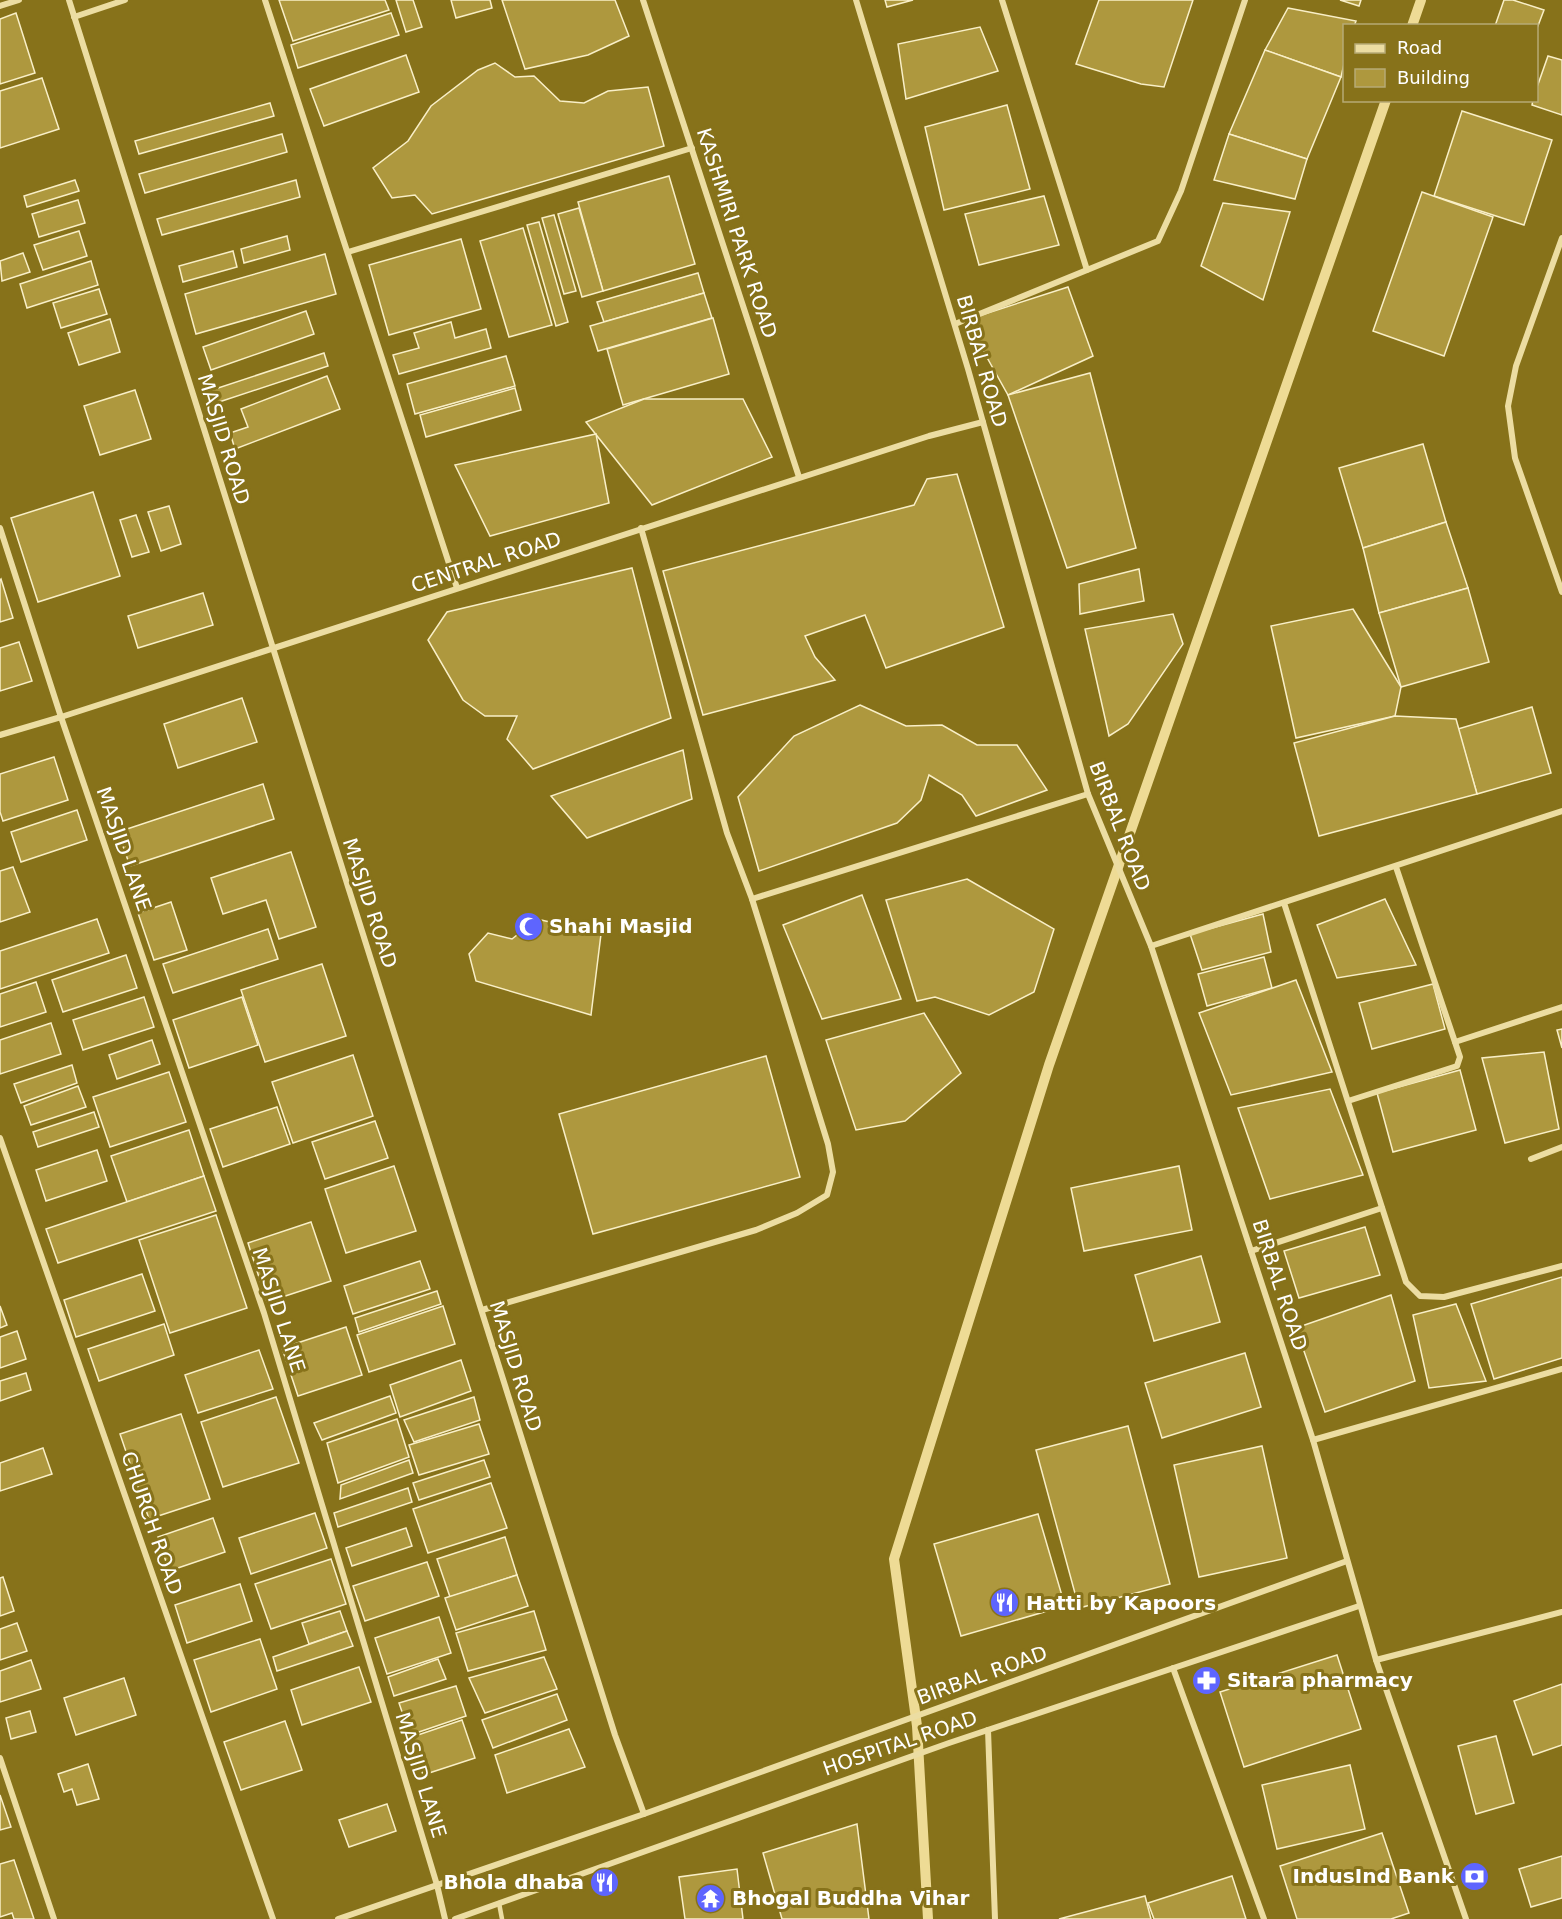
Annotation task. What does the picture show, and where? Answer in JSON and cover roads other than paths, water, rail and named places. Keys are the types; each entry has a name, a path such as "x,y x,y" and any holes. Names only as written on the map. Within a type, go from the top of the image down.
{"street":[{"path":"0,6 20,0"},
{"name":"MASJID ROAD","path":"69,0 612,1724 644,1814"},
{"path":"74,17 125,0"},
{"path":"265,0 457,588"},
{"name":"KASHMIRI PARK ROAD","path":"643,0 799,477"},
{"name":"BIRBAL ROAD","path":"338,1919 644,1814 1347,1561 1313,1440 1151,946 1088,794 955,324 856,0"},
{"path":"1002,0 1087,270"},
{"path":"955,324 1158,241 1181,191 1245,0"},
{"path":"348,252 692,148"},
{"path":"1562,238 1516,366 1508,406 1515,458 1562,592"},
{"name":"CENTRAL ROAD","path":"0,735 799,477 929,436 983,422"},
{"name":"MASJID LANE","path":"0,528 61,717 264,1313 437,1885 445,1919"},
{"path":"482,1310 756,1230 797,1213 826,1195 833,1172 828,1144 752,899 727,833 641,528"},
{"path":"752,899 1088,794"},
{"path":"1151,946 1562,811"},
{"path":"1348,1101 1457,1066 1460,1057 1396,867"},
{"path":"1284,903 1406,1282 1420,1296 1444,1297 1562,1266"},
{"path":"1455,1042 1562,1007"},
{"name":"CHURCH ROAD","path":"0,1138 273,1919"},
{"path":"1531,1159 1562,1147"},
{"path":"1251,1251 1382,1208"},
{"path":"1313,1440 1562,1369"},
{"path":"1347,1561 1376,1660 1466,1919"},
{"name":"HOSPITAL ROAD","path":"455,1919 949,1743 1359,1606"},
{"path":"1376,1660 1562,1612"},
{"path":"1173,1668 1264,1919"},
{"path":"988,1730 995,1919"},
{"path":"0,1758 54,1919"}],"lane":[{"path":"499,1903 502,1919"}],"waterway":[{"path":"1413,24 1421,0"},
{"path":"928,1919 917,1726 894,1559 1049,1065 1385,102"}],"place":[{"name":"Shahi Masjid","path":"528,926"},
{"name":"Hatti by Kapoors","path":"1005,1603"},
{"name":"Sitara pharmacy","path":"1206,1680"},
{"name":"IndusInd Bank","path":"1475,1876"},
{"name":"Bhola dhaba","path":"605,1882"},
{"name":"Bhogal Buddha Vihar","path":"711,1898"}]}
